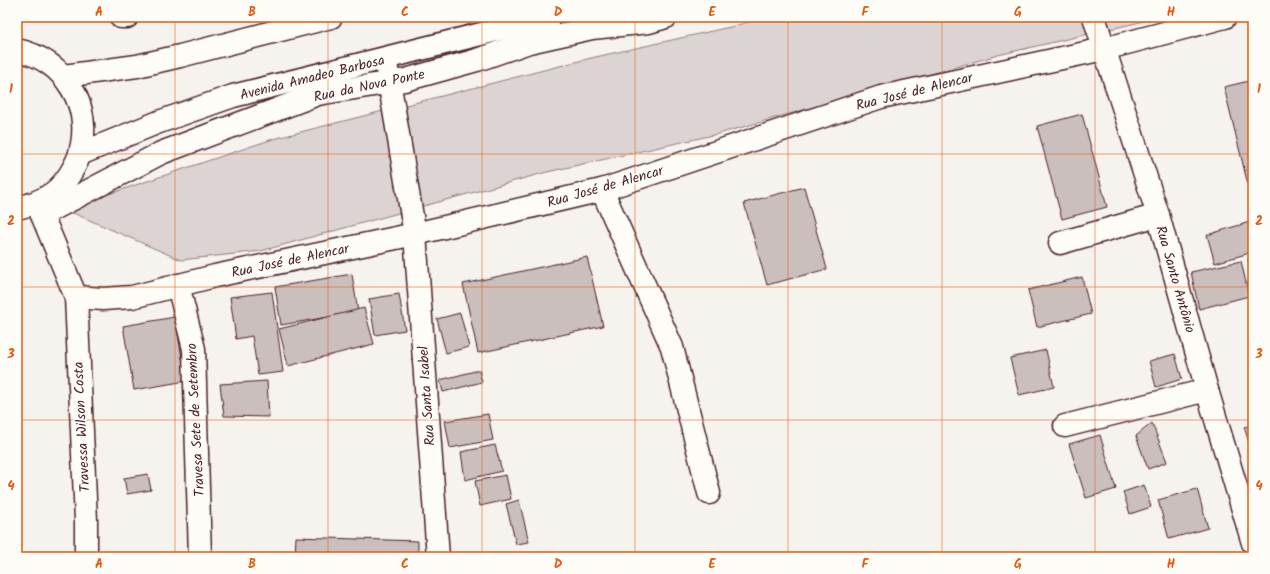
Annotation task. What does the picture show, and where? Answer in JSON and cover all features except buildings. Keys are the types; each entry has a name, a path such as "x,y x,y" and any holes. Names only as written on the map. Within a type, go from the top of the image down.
{"street":[{"path":"121,17 127,17"},
{"path":"64,76 137,66 331,17"},
{"name":"Avenida Amadeo Barbosa","path":"80,154 159,122 233,96 549,17"},
{"name":"Rua da Nova Ponte","path":"32,209 161,153 318,94 405,80 477,60 529,42 592,28 649,22 666,17"},
{"name":"Rua Santo Antônio","path":"1094,17 1158,215 1207,390 1253,542"},
{"name":"Rua José de Alencar","path":"76,297 103,299 132,297 215,276 415,234 602,190 882,97 1104,49 1225,17"},
{"path":"17,50 29,52 48,62 64,76 78,100 84,127 80,154 68,178 54,193 32,209 76,297"},
{"name":"Rua Santa Isabel","path":"385,58 388,83 415,234 438,557"},
{"path":"602,190 672,347 709,493"},
{"path":"1060,243 1158,215"},
{"name":"Travesa Sete de Setembro","path":"178,285 194,349 200,557"},
{"name":"Travessa Wilson Costa","path":"76,297 86,521 86,557"},
{"path":"1066,426 1207,390"},
{"path":"1242,557 1253,553"}],"shaded area":[{"path":"766,17 1162,17 998,55 718,134 547,172 261,251 181,260 64,209 273,139 591,58 730,27"}]}
